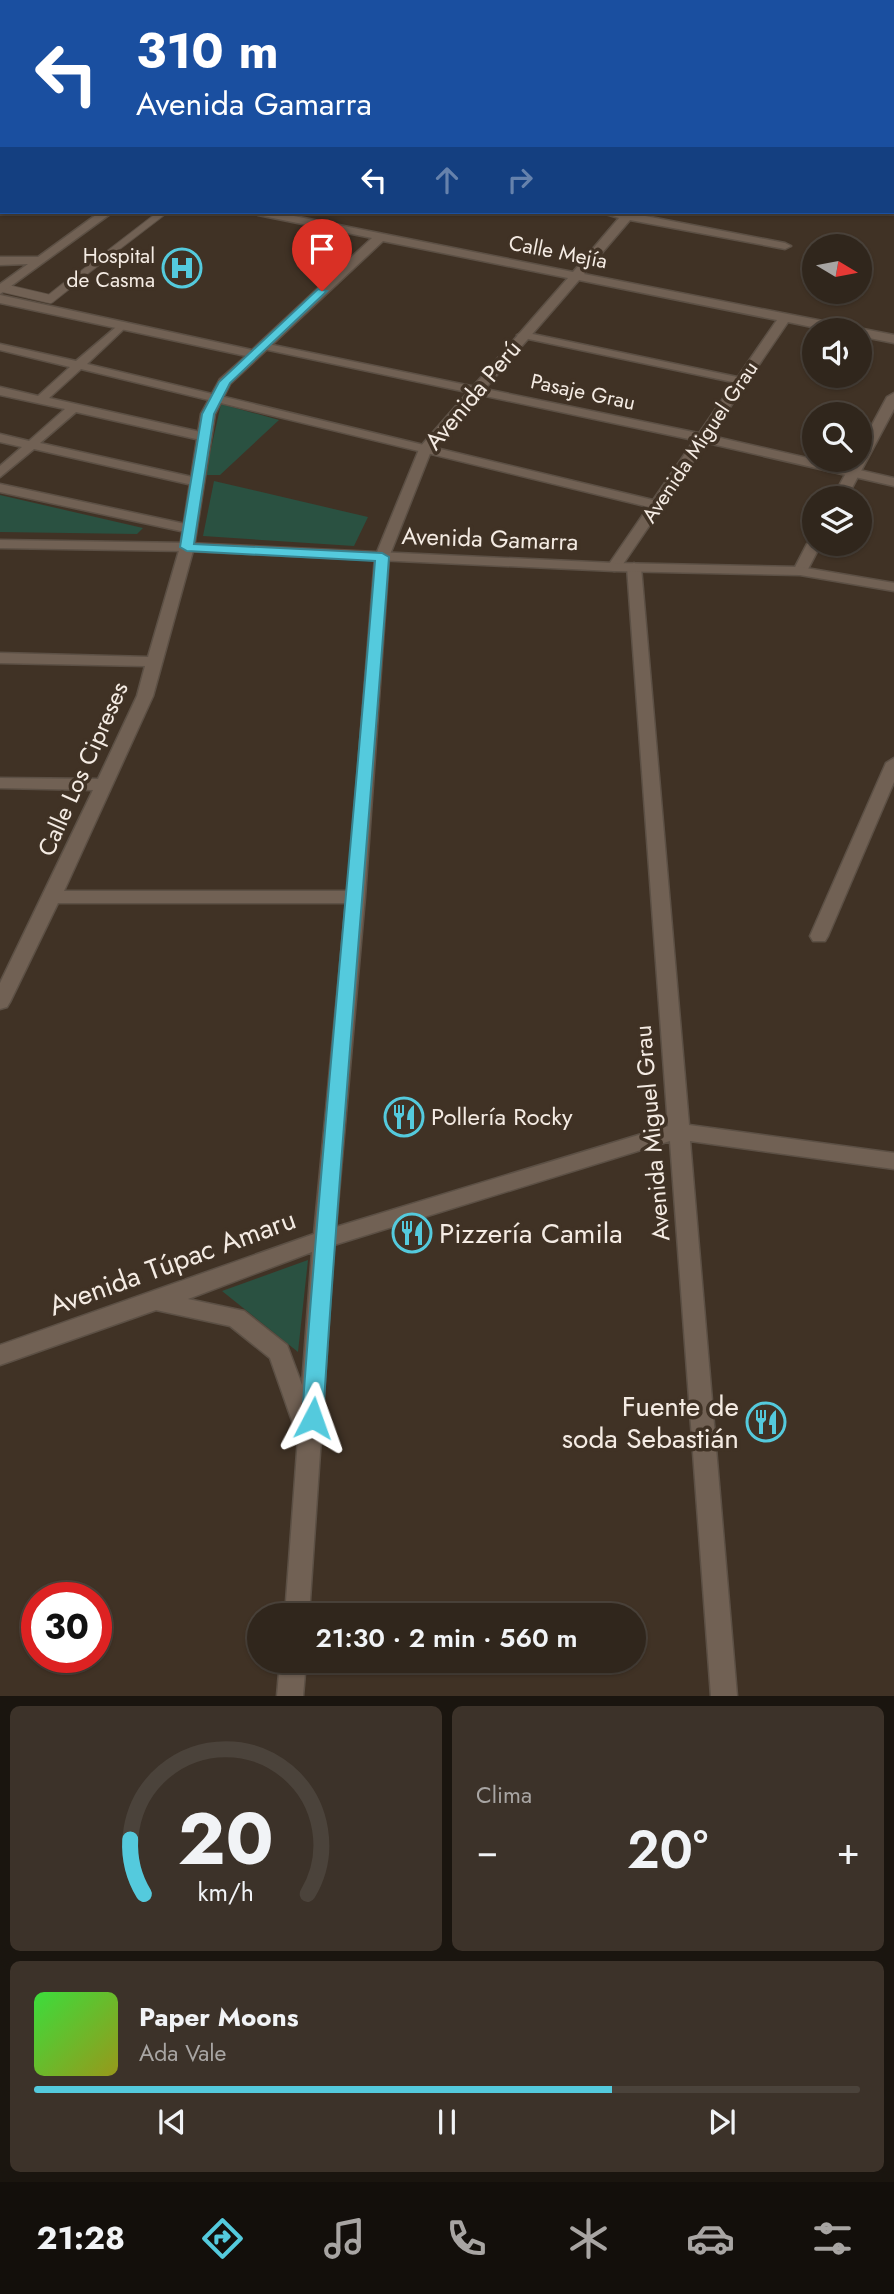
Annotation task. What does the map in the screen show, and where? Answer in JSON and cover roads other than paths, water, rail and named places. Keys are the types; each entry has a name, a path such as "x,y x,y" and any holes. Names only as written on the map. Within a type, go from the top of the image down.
{"street":[{"path":"1,292 104,214"},
{"name":"Calle Mejía","path":"268,214 802,321"},
{"path":"629,214 785,246"},
{"name":"Avenida Perú","path":"298,1603 324,1238 356,897 382,557 425,450 629,214"},
{"name":"Calle Los Cipreses","path":"0,1002 145,696 187,547 208,414 225,382 380,237"},
{"path":"0,261 40,260"},
{"path":"1,292 122,325 259,350"},
{"name":"Avenida Miguel Grau","path":"724,1696 678,1131 624,567 657,505 785,318"},
{"path":"40,400 122,325"},
{"path":"523,335 742,381"},
{"path":"872,335 894,339"},
{"path":"0,347 217,397 657,505"},
{"name":"Pasaje Grau","path":"259,350 476,389 894,482"},
{"path":"0,391 205,438"},
{"path":"846,486 892,406"},
{"path":"0,474 73,408"},
{"path":"0,438 197,482"},
{"path":"0,488 190,529"},
{"name":"Avenida Gamarra","path":"0,544 187,547 624,567 800,571 894,587"},
{"path":"800,571 808,556"},
{"path":"0,658 155,662"},
{"path":"819,936 893,769"},
{"path":"0,783 103,785"},
{"path":"52,897 356,897"},
{"name":"Avenida Túpac Amaru","path":"0,1355 156,1301 324,1238 678,1131 894,1161"},
{"path":"156,1301 236,1318 279,1352 311,1443"},
{"path":"290,1696 292,1673"}],"lane":[{"path":"1,292 50,299 160,214"}],"place":[{"name":"Hospital de Casma","path":"182,268"},
{"name":"Pollería Rocky","path":"404,1117"},
{"name":"Pizzería Camila","path":"412,1233"},
{"name":"Fuente de soda Sebastián","path":"766,1422"}]}
